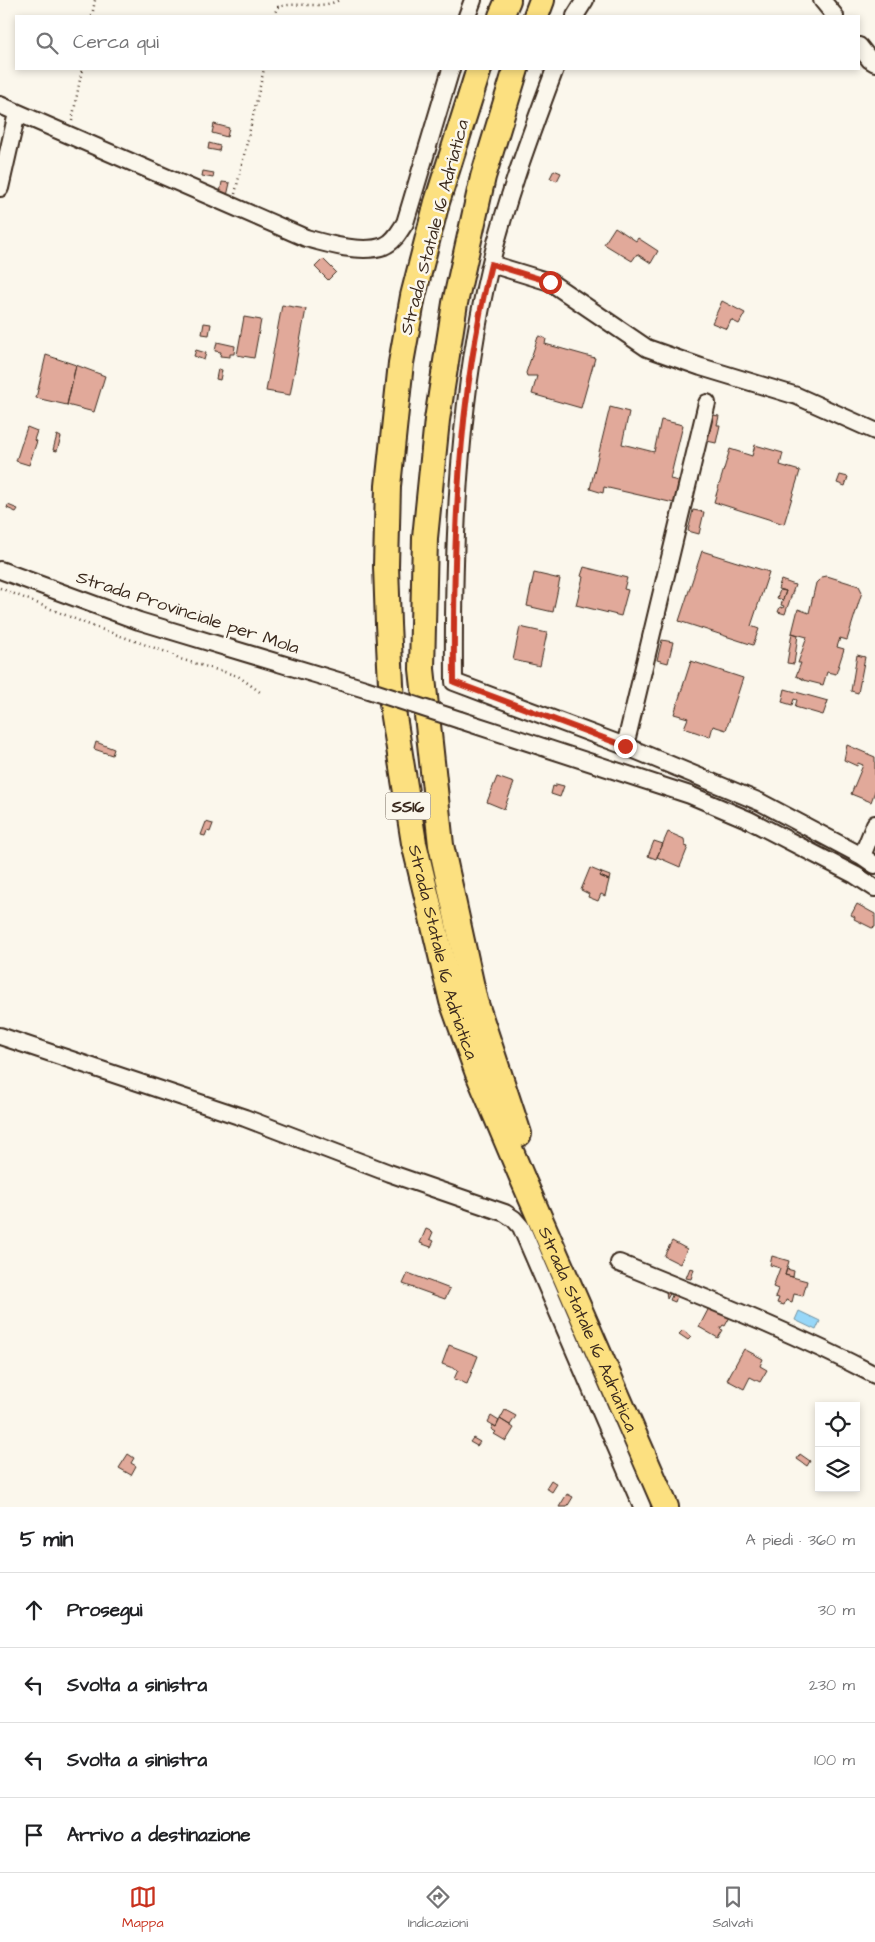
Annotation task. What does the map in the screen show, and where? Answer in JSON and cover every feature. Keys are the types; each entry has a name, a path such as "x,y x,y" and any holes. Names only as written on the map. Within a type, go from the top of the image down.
{"highway":[{"path":"501,15 508,0"},
{"path":"536,15 542,0"},
{"name":"Strada Statale 16 Adriatica","path":"479,70 437,202 413,296 401,363 388,486 387,605 392,704 414,843 452,1001 477,1071 666,1507"},
{"name":"Strada Statale 16 Adriatica","path":"516,70 482,177 454,303 437,420 425,538 422,669 441,845 475,1001 518,1131 571,1258 682,1507"}],"street":[{"path":"467,15 473,0"},
{"path":"576,15 585,0"},
{"path":"822,0 835,15"},
{"path":"860,47 870,60 875,63"},
{"path":"0,105 306,238 331,246 368,248 384,246 395,238 404,223 451,70"},
{"path":"555,70 523,155 497,238 466,388 459,462 453,592 454,682 625,746 760,802 868,860 875,824"},
{"path":"0,188 17,113"},
{"path":"491,264 550,282 647,348 701,367 797,396 875,431"},
{"path":"625,746 707,403"},
{"name":"Strada Provinciale per Mola","path":"0,570 139,621 365,689 690,795 750,820 855,875 875,888"},
{"path":"0,1036 244,1118 390,1173 505,1213 514,1218 521,1227 642,1507"},
{"path":"619,1263 722,1304 821,1347 875,1375"}],"path":[{"path":"92,15 96,0"},
{"path":"274,15 278,7 286,4 324,4 339,0"},
{"path":"69,136 82,70"},
{"path":"232,207 264,70"},
{"path":"0,588 92,626 172,654 180,659 238,676 260,692"}],"water":[{"path":"799,1311 820,1321 816,1330 795,1320"}],"building":[{"path":"214,124 229,128 227,137 212,133"},
{"path":"209,143 220,146 219,151 208,149"},
{"path":"554,170 561,173 557,181 550,178"},
{"path":"203,171 214,173 213,178 202,176"},
{"path":"222,182 230,183 227,196 220,193"},
{"path":"615,227 636,241 638,238 658,251 651,263 637,254 632,261 604,244"},
{"path":"323,259 336,272 328,280 315,267"},
{"path":"722,301 745,313 739,324 731,320 727,329 712,323"},
{"path":"282,305 306,309 290,395 266,391"},
{"path":"244,317 261,320 254,358 237,355"},
{"path":"204,323 211,324 209,335 202,334"},
{"path":"538,337 546,339 545,344 595,358 581,408 532,394 537,376 527,376 526,373"},
{"path":"217,342 235,346 234,354 230,354 230,357 220,356 221,352 215,351"},
{"path":"196,350 206,353 204,360 194,356"},
{"path":"46,355 76,365 67,405 36,398"},
{"path":"76,365 105,376 94,412 67,405"},
{"path":"218,369 222,370 220,380 216,379"},
{"path":"610,407 629,412 622,444 654,452 661,420 683,425 670,479 679,481 674,503 604,487 603,493 590,489"},
{"path":"713,415 719,416 717,425 720,425 716,443 707,441"},
{"path":"27,427 37,431 34,440 37,441 29,465 16,461"},
{"path":"57,435 61,437 57,451 53,450"},
{"path":"755,445 783,453 780,465 800,471 784,524 714,502 730,449 752,456"},
{"path":"840,475 848,477 845,486 837,483"},
{"path":"8,505 18,509 16,512 7,508"},
{"path":"693,510 704,512 699,534 688,531"},
{"path":"702,551 769,572 751,626 759,629 753,645 679,621"},
{"path":"584,567 627,578 624,589 628,590 621,616 576,605"},
{"path":"534,573 560,579 553,612 527,606"},
{"path":"827,576 859,586 862,592 847,640 840,638 837,647 844,649 836,674 827,672 823,685 803,680 796,676 801,663 798,663 807,637 792,633 798,609 809,613 816,583 822,577"},
{"path":"781,580 795,585 785,614 778,612 780,607 783,608 784,606 781,605 786,591 778,589"},
{"path":"780,590 786,591 783,600 777,598"},
{"path":"520,627 547,633 540,666 513,660"},
{"path":"792,633 798,635 794,664 787,663"},
{"path":"662,640 673,642 668,663 657,660"},
{"path":"857,655 865,657 858,693 851,691"},
{"path":"691,661 743,678 726,730 713,726 710,737 684,728 688,718 674,714"},
{"path":"785,689 828,701 823,715 795,707 797,700 794,699 792,705 782,702"},
{"path":"96,742 114,749 112,755 94,749"},
{"path":"847,745 875,757 875,791 871,802 851,794 863,765 858,763 857,766 844,760"},
{"path":"497,777 514,783 504,809 487,802"},
{"path":"556,784 564,786 560,797 551,794 553,786 556,787"},
{"path":"206,822 213,824 210,832 207,831 205,836 201,835"},
{"path":"668,832 684,839 685,846 688,847 680,867 657,857"},
{"path":"654,841 663,844 656,859 648,856"},
{"path":"590,868 602,873 600,876 609,880 605,896 601,894 598,901 588,897 589,894 581,890"},
{"path":"602,873 610,876 609,880 600,876"},
{"path":"857,904 875,914 875,927 872,928 854,919 855,917 851,915"},
{"path":"426,1229 433,1232 430,1239 434,1241 431,1247 420,1243"},
{"path":"672,1241 687,1249 680,1264 664,1256"},
{"path":"772,1256 789,1261 785,1275 807,1281 803,1296 794,1294 792,1302 786,1300 784,1305 777,1303 779,1298 775,1297 778,1289 773,1287 780,1268 770,1265"},
{"path":"690,1268 694,1269 691,1279 686,1278"},
{"path":"787,1269 794,1271 793,1277 785,1275"},
{"path":"408,1273 450,1289 445,1299 403,1284"},
{"path":"668,1287 679,1291 675,1302 670,1300 673,1293 671,1292 667,1299 666,1291"},
{"path":"711,1304 730,1317 725,1326 723,1325 720,1329 723,1330 718,1338 699,1327"},
{"path":"683,1330 691,1337 688,1340 679,1334"},
{"path":"449,1345 478,1356 467,1384 454,1379 458,1370 442,1364"},
{"path":"744,1349 763,1359 760,1366 767,1370 760,1382 750,1377 744,1389 727,1380"},
{"path":"505,1410 516,1416 510,1425 500,1419"},
{"path":"491,1416 499,1421 496,1427 488,1422"},
{"path":"500,1419 514,1428 506,1441 494,1434 496,1432 491,1429 493,1425 496,1427"},
{"path":"473,1438 480,1442 477,1446 470,1442"},
{"path":"128,1454 134,1458 131,1463 136,1466 131,1475 119,1468"},
{"path":"800,1454 810,1461 807,1466 797,1459"},
{"path":"551,1480 557,1484 552,1492 546,1488"},
{"path":"567,1494 573,1497 567,1507 559,1507"}],"route":[{"path":"550,282 491,264 485,288 466,388 459,462 453,592 454,682 625,746"}]}
